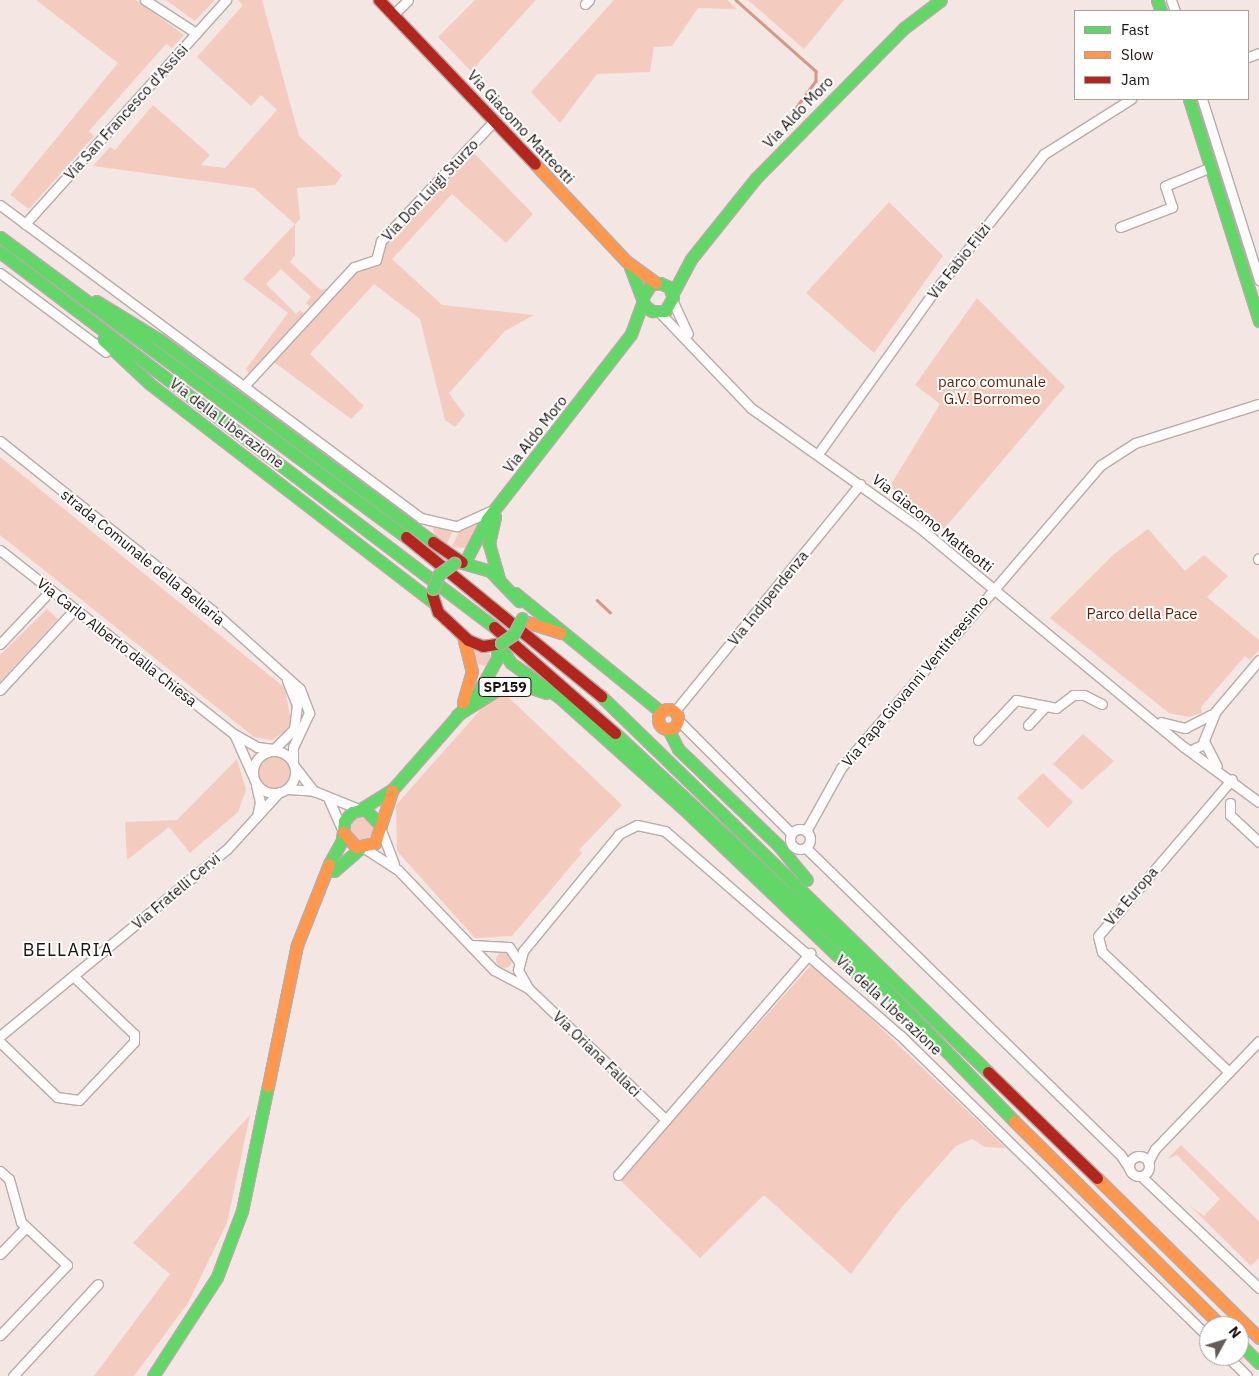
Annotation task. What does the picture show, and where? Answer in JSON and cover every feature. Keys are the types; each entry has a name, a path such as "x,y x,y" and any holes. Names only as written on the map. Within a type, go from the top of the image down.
{"main road":[{"name":"Via Giacomo Matteotti","path":"379,0 496,120 626,261 658,283 673,297"},
{"name":"Via Aldo Moro","path":"460,563 499,505 631,334 659,314 673,297 692,259 756,178 818,112 904,28 941,0"},
{"path":"1189,100 1256,302 1259,321"},
{"path":"0,237 436,559 536,639 658,747 1259,1338"},
{"path":"0,252 426,572 551,673 773,877 986,1095 1212,1316"},
{"path":"0,258 150,384"},
{"name":"Via Aldo Moro","path":"631,334 643,299 658,283 692,259"},
{"name":"Via Giacomo Matteotti","path":"626,261 643,299"},
{"path":"60,281 160,340 460,563 499,578 515,594 570,638 659,715 673,722"},
{"path":"643,299 659,314"},
{"name":"Via della Liberazione","path":"150,384 433,602"},
{"name":"Via Aldo Moro","path":"499,505 489,541 499,578"},
{"path":"460,563 439,574 433,589 433,602 463,636 478,645 499,644 522,622"},
{"path":"515,594 522,622"},
{"path":"522,622 570,638"},
{"name":"SP159","path":"457,715 472,675 463,636"},
{"path":"499,644 511,662 560,698 986,1095"},
{"name":"SP159","path":"153,1376 217,1277 242,1211 293,960 316,895 340,846 346,816 361,809 392,789 457,715 491,671 499,644"},
{"name":"SP159","path":"457,715 500,688 531,687 560,698"},
{"path":"659,715 673,722"},
{"path":"673,722 678,749 778,845 999,1082"},
{"name":"SP159","path":"316,895 342,859 376,842 392,789"},
{"path":"361,809 374,814 381,828"},
{"path":"342,831 348,843 362,848"},
{"path":"1249,1353 1259,1363"}],"street":[{"path":"145,0 196,33"},
{"name":"Via San Francesco d'Assisi","path":"25,224 226,0"},
{"path":"393,15 408,0"},
{"name":"Via Fabio Filzi","path":"818,454 934,292 1044,154 1129,100"},
{"path":"1202,100 1259,280"},
{"name":"Via Don Luigi Sturzo","path":"244,386 354,267 376,260 381,241 496,120"},
{"path":"1120,227 1172,207 1165,186 1211,167"},
{"path":"0,205 428,522 453,526 474,520 499,505"},
{"name":"Via della Liberazione","path":"0,273 150,384"},
{"name":"Via Giacomo Matteotti","path":"673,297 694,345"},
{"name":"Via Giacomo Matteotti","path":"659,314 694,345 743,402 860,484 1158,721 1180,742 1218,768 1259,802"},
{"name":"Via Papa Giovanni Ventitreesimo","path":"806,831 841,768 993,590 1114,454 1135,442 1259,404"},
{"name":"strada Comunale della Bellaria","path":"0,441 212,610 284,675"},
{"name":"Via Indipendenza","path":"673,722 860,484"},
{"path":"414,512 433,542"},
{"name":"Via Carlo Alberto dalla Chiesa","path":"0,550 234,734 270,749 287,740 297,720 296,702 284,675"},
{"path":"0,644 51,590"},
{"path":"0,690 75,609"},
{"path":"1191,750 1204,739 1215,712 1259,660"},
{"path":"283,791 294,778 294,747 309,710 302,692 284,675"},
{"path":"978,740 1016,700 1056,708 1074,695 1084,695 1102,704"},
{"path":"1028,725 1046,706"},
{"path":"1180,742 1189,727 1215,712"},
{"name":"Via Giacomo Matteotti","path":"1158,721 1189,727"},
{"path":"673,722 700,744 791,833 794,848 806,848 1120,1154 1138,1161 1152,1185 1259,1288"},
{"path":"1189,727 1204,739 1218,768"},
{"name":"Via Carlo Alberto dalla Chiesa","path":"234,734 254,779"},
{"path":"256,819 260,802 254,779 255,763 266,752 282,752 314,792 328,800 361,809"},
{"path":"254,779 266,791 314,792"},
{"name":"Via Europa","path":"1229,1072 1102,952 1098,936 1232,779"},
{"name":"Via Fratelli Cervi","path":"0,1036 215,859 283,791"},
{"path":"328,800 342,831"},
{"path":"1230,803 1230,815 1259,842"},
{"name":"Via della Liberazione","path":"518,964 536,933 618,834 628,827 647,825 672,835 810,953 1199,1328"},
{"path":"381,828 398,870"},
{"path":"791,833 806,831 810,840 806,848"},
{"path":"362,848 398,870 492,966 528,988"},
{"name":"Via della Liberazione","path":"504,947 536,933"},
{"path":"469,944 504,947 518,964 528,988"},
{"path":"492,966 493,953 504,947"},
{"path":"618,1175 810,953"},
{"path":"507,974 518,964"},
{"path":"0,1042 57,1097 79,1100 134,1042 134,1034 73,976"},
{"name":"Via Oriana Fallaci","path":"528,988 666,1120"},
{"path":"1138,1161 1155,1149 1259,1041"},
{"path":"1138,1161 1144,1174"},
{"path":"0,1171 9,1179 14,1210 26,1227 67,1266 0,1335"},
{"path":"0,1254 26,1227"},
{"path":"13,1376 98,1284"},
{"path":"1237,1366 1247,1376"}],"green space":[{"path":"36,0 136,0 184,35 172,48 166,44 89,131 94,136 29,209 10,195 118,63"},
{"path":"166,0 215,0 195,21"},
{"path":"238,0 262,0 299,136 342,175 335,185 297,188 300,219 295,224 254,188 93,166 110,147 115,150 153,105 210,155 201,165 225,168 277,110 261,95 251,106 197,57 243,5"},
{"path":"475,0 536,0 471,71 438,37"},
{"path":"614,0 727,0 737,9 698,8 672,46 654,47 650,72 597,74 560,123 531,92"},
{"path":"748,0 844,0 804,49"},
{"path":"472,151 533,214 506,243 452,194 392,259 442,305 534,315 505,331 449,393 465,415 455,427 445,420 420,319 374,284 310,354 364,406 351,419 274,362 357,272 380,262 387,240"},
{"path":"889,202 943,256 874,353 806,293"},
{"path":"295,224 295,255 290,262 321,290 328,288 310,307 306,303 311,297 281,269 266,284 296,314 300,310 304,314 249,373 246,369 288,313 243,279"},
{"name":"parco comunale G.V. Borromeo","path":"977,298 1065,387 944,529 890,486 940,404 915,385"},
{"path":"0,457 285,688 291,722 286,731 272,740 254,737 0,535"},
{"path":"480,521 466,548 452,547 460,529"},
{"path":"433,527 453,530 447,544 435,537"},
{"name":"Parco della Pace","path":"1148,529 1185,571 1204,555 1228,576 1207,597 1259,640 1259,650 1250,660 1245,656 1201,707 1202,713 1188,717 1169,713 1050,618 1113,555"},
{"path":"47,609 58,619 0,682 0,655"},
{"path":"470,646 495,657 489,667 477,664"},
{"path":"504,693 622,805 579,850 582,853 512,936 475,938 397,851 396,805 483,707"},
{"path":"1083,734 1114,761 1082,790 1053,764"},
{"path":"274,756 280,757 285,761 289,766 289,778 285,783 280,787 274,788 268,787 263,783 259,778 258,772 259,766 263,761 268,757"},
{"path":"237,759 246,790 238,812 190,853 169,827 127,860 125,822 177,820"},
{"path":"1043,773 1073,802 1048,828 1017,798"},
{"path":"357,816 367,816 374,823 374,833 367,840 357,840 350,833 350,823"},
{"path":"504,952 512,960 504,968 496,960"},
{"path":"813,963 1006,1148 985,1147 972,1139 956,1146 900,1209 851,1274 764,1195 700,1258 620,1180"},
{"path":"250,1115 227,1223 188,1303 134,1376 94,1376 170,1274 133,1243"},
{"path":"1181,1145 1259,1221 1259,1258 1251,1266 1189,1205 1204,1216 1220,1199 1177,1155 1167,1159"}],"waterway":[{"path":"736,0 816,71 816,81 786,122"},
{"path":"597,600 610,612"}],"traffic: fast":[{"path":"673,293 691,259 756,178 904,28 941,0"},
{"path":"1157,0 1161,10"},
{"path":"1189,100 1259,321"},
{"path":"0,237 406,537"},
{"path":"0,252 494,627"},
{"path":"630,267 645,306 652,311 665,311 673,297 669,287 660,283 651,284 643,297"},
{"path":"96,301 160,340 433,542"},
{"path":"465,562 487,519 631,334 643,301"},
{"path":"103,340 150,384"},
{"path":"150,384 433,602"},
{"path":"495,517 489,544 499,578"},
{"path":"459,562 490,571 519,601"},
{"path":"433,589 439,574 454,563"},
{"path":"515,593 661,712"},
{"path":"501,643 513,635 522,618"},
{"path":"361,809 393,789 479,691 497,659 498,644"},
{"path":"499,644 511,663 560,698 688,813 868,985"},
{"path":"457,715 500,688 526,686 546,693"},
{"path":"601,696 988,1072"},
{"path":"668,729 678,749 778,845 807,880"},
{"path":"615,733 843,945 1014,1121"},
{"path":"329,864 342,841 344,821 352,812 365,809 381,826"},
{"path":"334,871 360,848"},
{"path":"153,1376 217,1277 242,1211 268,1086"},
{"path":"1249,1353 1259,1363"}],"traffic: slow":[{"path":"535,164 626,261 656,283"},
{"path":"527,622 560,633"},
{"path":"463,636 472,671 463,703"},
{"path":"664,709 672,709 678,715 678,719 678,723 672,729 664,729 658,723 658,715 664,709"},
{"path":"343,832 356,847 375,843 392,791"},
{"path":"268,1086 297,945 329,864"},
{"path":"1014,1121 1211,1316"},
{"path":"1097,1178 1259,1338"}],"traffic: jam":[{"path":"379,0 535,164"},
{"path":"406,537 601,696"},
{"path":"433,542 462,562"},
{"path":"432,594 438,612 468,640 483,646 501,643"},
{"path":"494,627 615,733"},
{"path":"988,1072 1097,1178"}],"district":[{"name":"BELLARIA","path":"68,950"}]}
